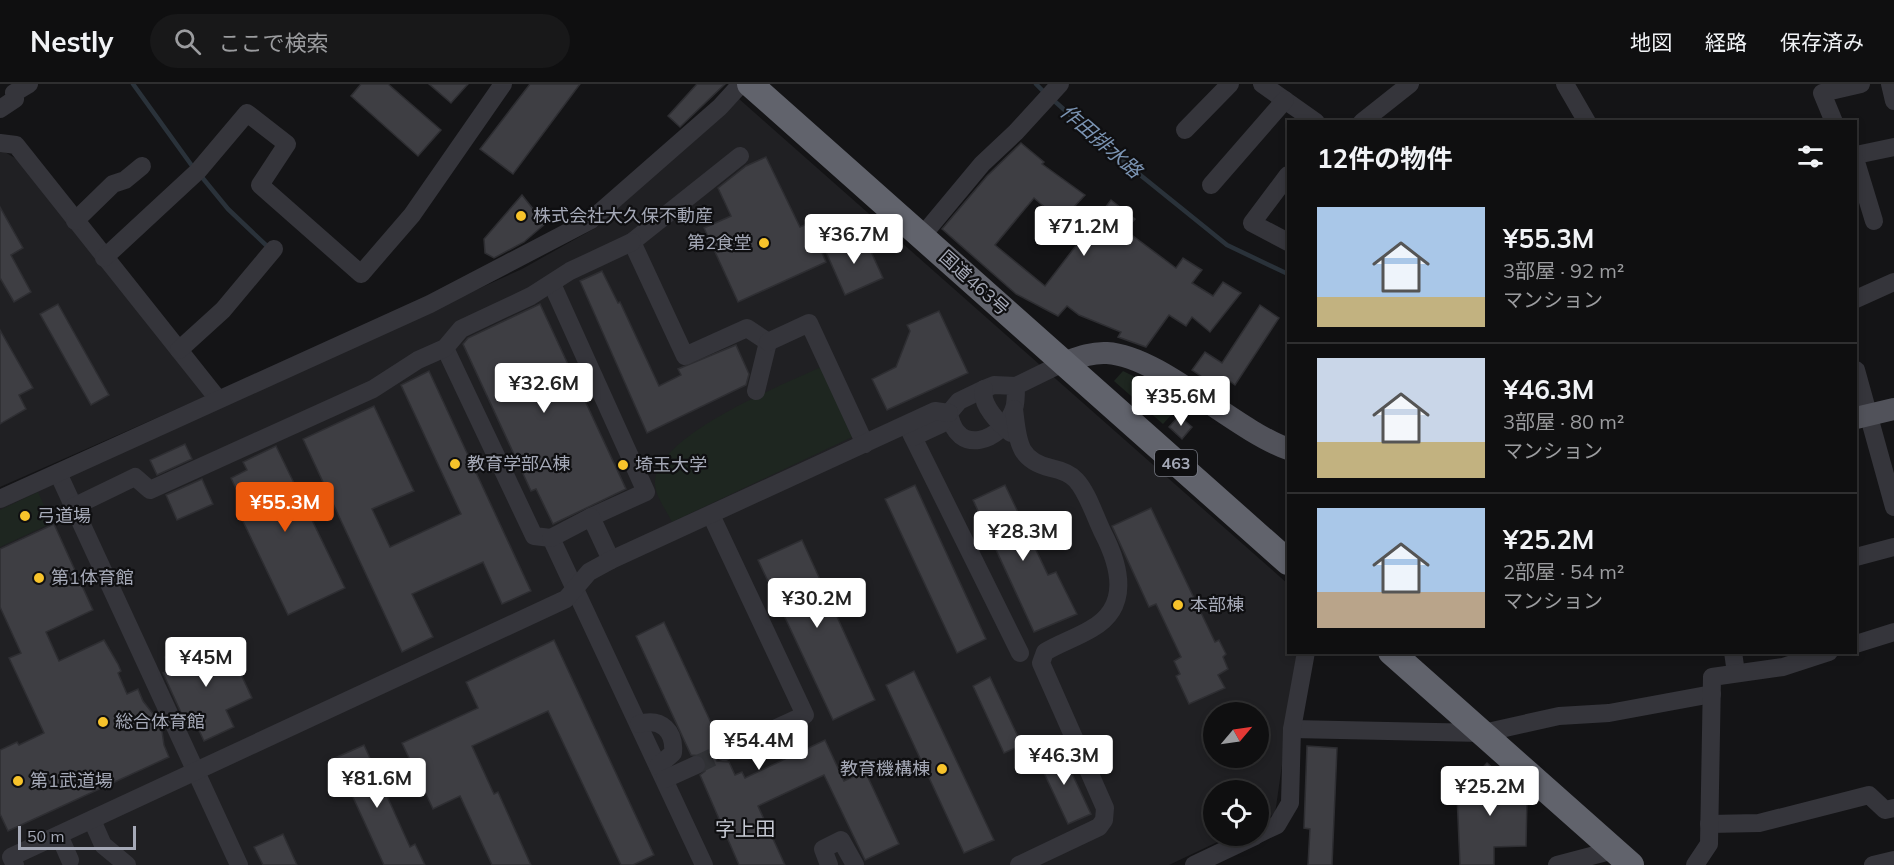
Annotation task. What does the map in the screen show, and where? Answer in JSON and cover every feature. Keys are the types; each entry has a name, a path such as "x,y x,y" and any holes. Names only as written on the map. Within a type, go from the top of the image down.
{"highway":[{"name":"国道463号","path":"750,84 1063,363"},
{"name":"463","path":"1063,363 1287,561"},
{"path":"1393,654 1622,858"}],"main road":[{"path":"1063,363 1094,354 1126,357 1174,382 1256,435 1287,449"},
{"path":"1862,417 1894,409"}],"street":[{"path":"0,109 15,99 14,93 28,84"},
{"path":"104,258 198,171 247,113 287,144 260,184 361,274 412,215 503,84"},
{"path":"0,499 430,304 591,220 720,107 741,84"},
{"path":"1185,130 1230,84"},
{"path":"1262,84 1313,120"},
{"path":"1365,120 1410,84"},
{"path":"1565,84 1586,120"},
{"path":"1833,120 1822,93 1861,84"},
{"path":"1890,84 1894,101"},
{"path":"921,236 982,164 1053,93"},
{"path":"1211,185 1285,100"},
{"path":"0,143 16,146 218,399"},
{"path":"1857,155 1894,147"},
{"path":"74,507 135,477 150,489 221,460 373,389 418,360 445,348 461,329 552,284 570,271 632,242 740,156"},
{"path":"75,221 113,184 125,180 142,165"},
{"path":"1857,165 1874,221"},
{"path":"1287,176 1252,223 1287,241"},
{"path":"632,242 685,356 747,328 768,342"},
{"path":"179,350 223,310 274,249"},
{"path":"1857,299 1894,282"},
{"path":"445,348 534,536 551,538 646,492 552,284"},
{"path":"768,342 809,323 865,444"},
{"path":"756,391 768,342"},
{"path":"949,412 959,401 984,388 994,385 1016,386 1063,363"},
{"path":"1857,378 1862,417 1894,507"},
{"path":"1016,386 1014,409 1017,437"},
{"path":"984,388 984,398 1002,426 1017,437 1033,463 1063,471 1076,480 1116,559 1120,581 1110,612 1103,621 1045,652 1041,663 1105,808 1104,820 1099,827 1019,865"},
{"path":"949,412 954,427 965,439 985,440 1002,426 1014,409"},
{"path":"15,865 11,857 566,599 589,572 611,560 865,444 910,431 934,411 949,412"},
{"path":"910,431 1020,653"},
{"path":"58,473 239,865"},
{"path":"711,515 805,714 724,752"},
{"path":"591,518 611,560"},
{"path":"551,538 704,865"},
{"path":"1857,557 1894,547"},
{"path":"1857,644 1894,632"},
{"path":"1269,829 1277,825 1290,803 1292,729 1306,654"},
{"path":"1733,654 1736,673"},
{"path":"1695,865 1709,844 1712,677 1783,666 1822,654"},
{"path":"1292,729 1483,733 1559,716 1609,713 1712,694"},
{"path":"661,772 696,765"},
{"path":"1709,824 1759,823 1869,795 1885,810 1894,808"},
{"path":"92,820 103,845 127,865"},
{"path":"58,835 70,860"},
{"path":"829,865 823,849 840,840 855,865"},
{"path":"1194,865 1234,846"},
{"path":"1565,864 1622,858"},
{"path":"1873,865 1894,860"}],"shaded area":[{"name":"埼玉大学","path":"738,98 1287,583 1287,654 1298,654 1275,814 1269,817 1269,780 1203,780 1203,846 1209,846 1169,865 0,865 0,506 522,269 597,227"},
{"path":"0,149 23,163 205,389 204,397 0,487"},
{"path":"821,367 852,437 672,522 659,498 655,484 660,466 675,448 697,430 723,414"},
{"path":"1123,371 1181,404 1163,424 1114,381"},
{"name":"弓道場","path":"38,492 52,523 0,547 0,510"}],"building":[{"path":"361,84 388,84 441,130 418,156 351,96"},
{"path":"429,84 468,84 451,103"},
{"path":"530,84 580,84 513,174 480,149"},
{"path":"697,84 725,84 680,127 668,116"},
{"path":"1021,143 1044,162 1042,164 1085,195 1061,221 1034,198 995,245 1045,286 1111,200 1135,219 1125,230 1176,268 1183,258 1202,270 1192,283 1213,296 1223,282 1241,293 1210,332 1192,317 1186,326 1169,315 1146,347 1118,337 1121,332 1079,315 1067,306 1058,316 1016,294 942,229 987,176"},
{"name":"第2食堂","path":"766,157 800,227 809,223 826,262 738,302 704,228 731,216 718,188 746,166"},
{"name":"株式会社大久保不動産","path":"522,195 545,224 524,242 494,258 485,253 484,239"},
{"path":"0,207 23,248 11,255 31,292 14,302 0,278"},
{"path":"863,234 883,278 845,295 826,252"},
{"path":"602,271 618,303 620,302 659,386 681,375 678,369 736,345 749,374 746,385 647,433 580,281"},
{"path":"58,304 109,395 91,405 40,314"},
{"path":"540,304 626,489 553,524 536,489 531,491 463,344 468,338"},
{"path":"1260,305 1279,318 1235,385 1224,377 1217,387 1192,370 1205,352 1222,363"},
{"path":"939,311 968,373 887,410 872,379 896,367 910,331 907,325"},
{"path":"0,330 33,388 19,395 26,409 0,424"},
{"path":"429,371 531,591 502,604 483,562 412,594 433,637 402,652 303,439 374,406 414,491 372,509 390,547 461,514 401,385"},
{"path":"1179,416 1192,427 1182,439 1169,427"},
{"path":"185,444 192,459 157,475 150,460"},
{"path":"276,446 345,588 288,615 238,511 245,508 231,478 247,470 243,462"},
{"path":"202,479 213,504 177,520 166,495"},
{"path":"915,485 986,639 957,653 885,499"},
{"path":"1005,485 1048,575 1056,572 1077,614 1034,632 973,500"},
{"name":"本部棟","path":"1151,508 1215,642 1219,640 1226,654 1223,657 1228,669 1218,675 1225,688 1189,704 1176,676 1180,674 1174,661 1181,657 1156,604 1149,607 1112,526"},
{"path":"54,524 93,610 46,632 59,661 104,640 121,671 118,673 127,694 138,689 143,701 161,724 164,745 169,757 8,831 0,814 0,750 17,742 19,745 44,733 9,658 21,653 0,607 0,549"},
{"path":"802,540 875,700 833,720 758,560"},
{"path":"664,622 720,742 713,750 717,761 729,762 735,775 742,772 745,778 825,740 844,781 865,771 899,844 865,860 824,775 758,806 785,865 739,865 700,775 705,771 706,761 702,756 691,755 636,636"},
{"path":"554,640 654,855 633,865 621,865 548,711 472,746 494,794 498,792 531,865 492,865 460,796 433,809 402,743 478,708 466,682"},
{"path":"195,643 201,655 227,644 252,698 226,710 234,727 204,741 196,724 188,728 163,673 171,670 165,657"},
{"name":"教育機構棟","path":"914,671 994,840 964,853 886,685"},
{"path":"990,677 1022,745 1004,753 973,686"},
{"path":"364,745 410,847 415,844 425,865 384,865 335,758"},
{"path":"1307,746 1337,748 1332,865 1308,865 1310,829 1304,828"},
{"path":"1060,748 1091,814 1068,824 1037,758"},
{"path":"1487,763 1527,798 1526,846 1494,847 1494,865 1460,865 1457,795"},
{"path":"283,834 297,865 263,865 254,847"}],"waterway":[{"path":"133,84 195,170"},
{"name":"作田排水路","path":"1036,84 1045,93"},
{"name":"作田排水路","path":"1051,98 1113,153 1227,245 1287,274"},
{"path":"201,176 228,209 269,248"}],"tunnel":[{"path":"696,765 724,752"}],"place":[{"name":"株式会社大久保不動産","path":"521,216"},
{"name":"第2食堂","path":"764,243"},
{"name":"教育学部A棟","path":"455,464"},
{"name":"埼玉大学","path":"623,465"},
{"name":"弓道場","path":"25,516"},
{"name":"第1体育館","path":"39,578"},
{"name":"本部棟","path":"1178,605"},
{"name":"総合体育館","path":"103,722"},
{"name":"教育機構棟","path":"942,769"},
{"name":"第1武道場","path":"18,781"}],"district":[{"name":"字上田","path":"745,829"}]}
